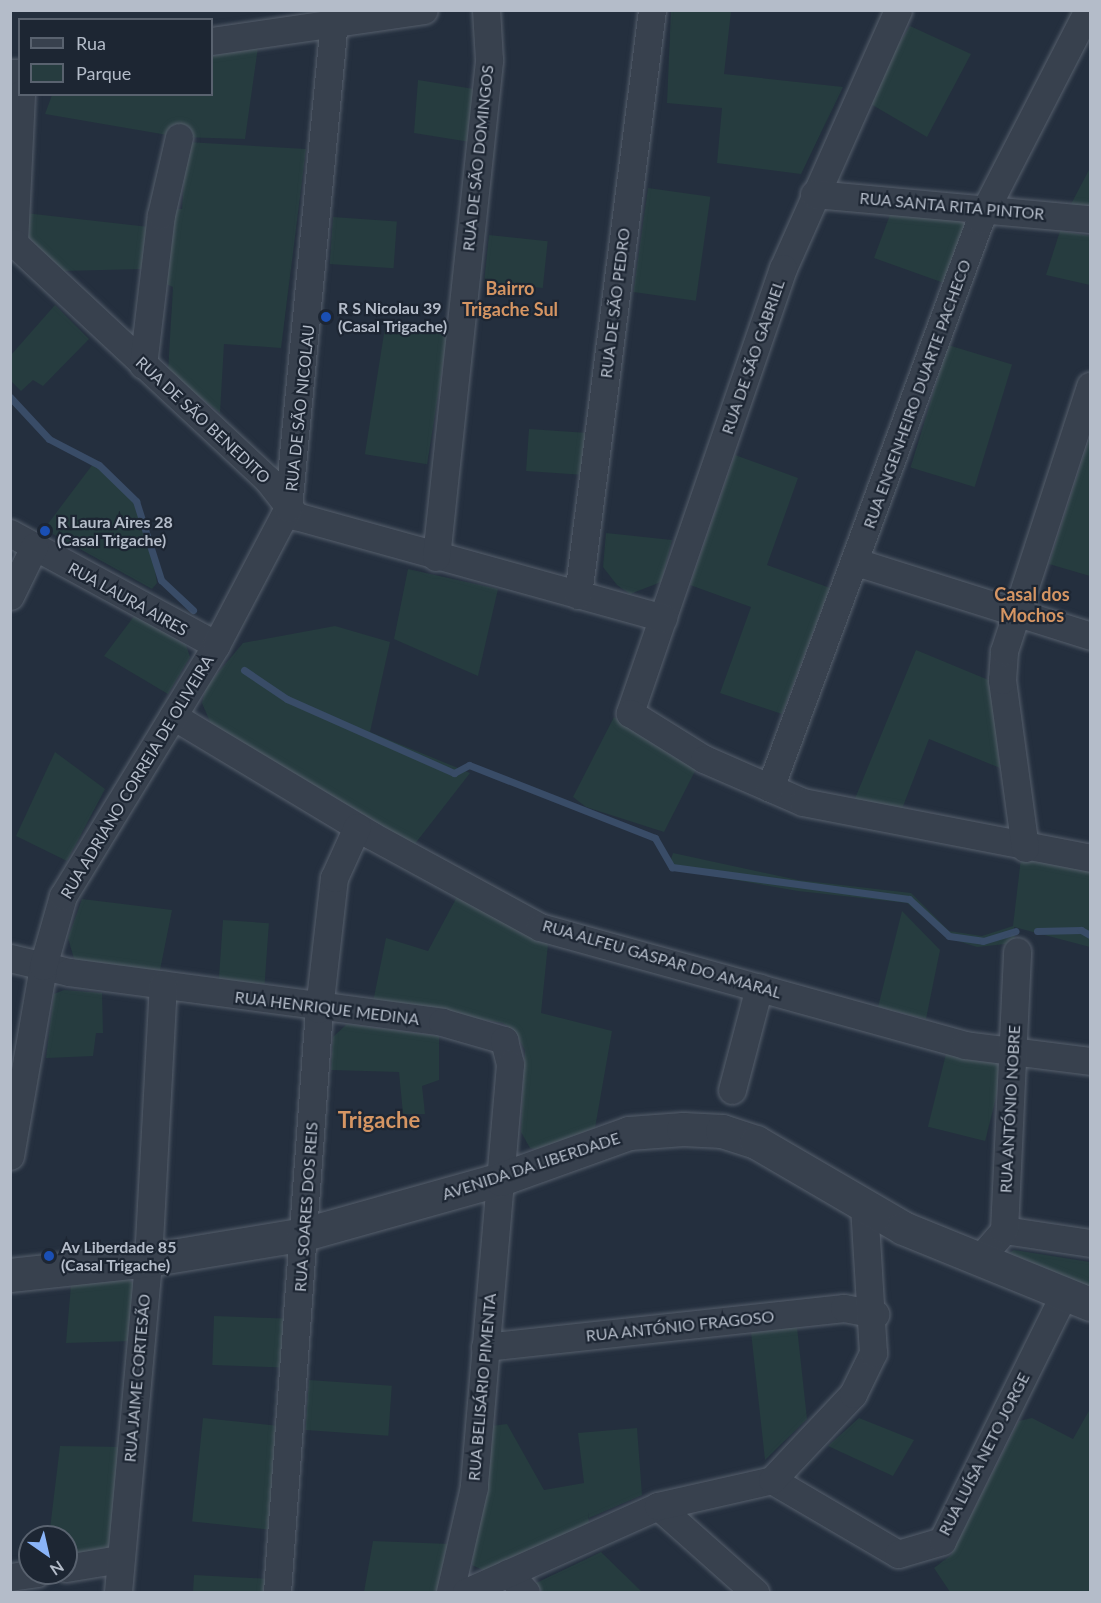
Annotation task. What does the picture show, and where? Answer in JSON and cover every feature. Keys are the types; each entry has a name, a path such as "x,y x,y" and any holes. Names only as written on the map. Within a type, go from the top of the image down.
{"street":[{"path":"213,41 336,16 424,10"},
{"name":"RUA DE SÃO DOMINGOS","path":"436,557 489,60 486,10"},
{"name":"RUA DE SÃO PEDRO","path":"578,595 652,10"},
{"name":"RUA DE SÃO GABRIEL","path":"770,788 705,759 630,713 783,268 814,194 898,10"},
{"name":"RUA ENGENHEIRO DUARTE PACHECO","path":"770,788 987,206 1088,10"},
{"name":"RUA DE SÃO NICOLAU","path":"216,645 288,508 336,16"},
{"name":"RUA DE SÃO BENEDITO","path":"21,96 12,214 15,243 268,480 288,508 305,522 663,618"},
{"path":"143,365 161,215 180,137"},
{"name":"RUA SANTA RITA PINTOR","path":"814,194 987,206 1090,219"},
{"path":"1025,848 1002,680 1017,613 1090,386"},
{"name":"RUA LAURA AIRES","path":"10,533 216,645"},
{"path":"10,596 34,547"},
{"path":"856,562 1090,636"},
{"name":"RUA ADRIANO CORREIA DE OLIVEIRA","path":"10,1156 43,966 68,886 216,645"},
{"name":"RUA ALFEU GASPAR DO AMARAL","path":"173,716 357,827 540,927 965,1045 1090,1061"},
{"path":"770,788 802,802 1025,848 1090,858"},
{"name":"RUA SOARES DOS REIS","path":"277,1593 305,1234 319,1009 334,878 357,827"},
{"name":"RUA ANTÓNIO NOBRE","path":"1004,1230 1017,951"},
{"name":"RUA HENRIQUE MEDINA","path":"10,958 43,966 319,1009 442,1022 492,1033 504,1041 510,1064 501,1179"},
{"name":"RUA JAIME CORTESÃO","path":"118,1593 148,1260 163,984"},
{"path":"732,1090 759,987"},
{"name":"AVENIDA DA LIBERDADE","path":"10,1275 148,1260 305,1234 501,1179 629,1133 722,1131 756,1142 903,1228 1077,1299"},
{"name":"RUA BELISÁRIO PIMENTA","path":"450,1593 474,1487 501,1179"},
{"path":"466,1593 517,1583 658,1506 772,1480 853,1394 873,1353 874,1314 864,1205"},
{"path":"980,1258 1004,1230 1090,1243"},
{"name":"RUA LUÍSA NETO JORGE","path":"772,1480 898,1554 942,1540 1077,1299"},
{"name":"RUA ANTÓNIO FRAGOSO","path":"485,1347 844,1308 874,1314"},
{"path":"658,1506 755,1593"},
{"path":"78,1566 120,1559"}],"green space":[{"path":"671,11 731,11 724,74 843,87 801,174 717,163 722,108 667,103"},
{"path":"910,26 971,54 927,137 864,100"},
{"path":"258,47 245,139 179,137 45,114 52,96 213,96 213,56"},
{"path":"418,80 474,89 470,142 414,133"},
{"path":"187,142 306,149 281,348 224,344 220,413 168,372 173,287 159,281 169,209 182,209"},
{"path":"1090,168 1090,209 1069,208"},
{"path":"648,188 710,197 696,301 633,292"},
{"path":"891,212 967,220 944,283 874,258"},
{"path":"25,213 149,227 144,269 61,271 21,229"},
{"path":"333,217 397,221 394,268 330,264"},
{"path":"1060,231 1090,236 1090,285 1046,275"},
{"path":"489,235 548,241 543,288 484,282"},
{"path":"55,305 89,339 43,386 33,380 21,391 11,381 11,355"},
{"path":"386,321 448,331 427,464 365,454"},
{"path":"948,345 1012,365 975,487 911,467"},
{"path":"529,429 588,433 585,475 526,471"},
{"path":"1090,436 1090,576 1049,564"},
{"path":"735,455 798,478 767,565 830,588 782,714 720,693 751,607 690,585"},
{"path":"93,464 131,496 152,553 157,583 152,589 44,529"},
{"path":"606,533 672,540 661,582 630,594 617,585 603,567"},
{"path":"408,569 498,589 478,676 394,639"},
{"path":"135,615 186,645 190,657 168,694 104,656"},
{"path":"335,626 390,642 370,732 470,773 414,845 211,724 202,703 206,687 243,643"},
{"path":"916,650 991,681 1000,768 929,739 900,814 854,801"},
{"path":"614,717 696,769 664,832 586,807 573,797"},
{"path":"55,752 105,789 67,861 16,836"},
{"path":"673,853 798,880 911,893 949,931 982,936 1013,926 1021,858 1090,868 1090,947 1014,927 1015,943 977,947 948,938 907,903 798,891 668,868"},
{"path":"458,895 548,944 541,1013 612,1031 595,1128 537,1150 530,1148 521,1132 525,1050 515,1032 503,1023 373,1002 386,938 428,951"},
{"path":"82,899 172,910 159,975 75,962 68,938"},
{"path":"902,911 940,950 926,1019 878,1007"},
{"path":"223,920 269,923 265,984 219,981"},
{"path":"64,990 102,993 103,1033 96,1033 93,1056 46,1058 54,994"},
{"path":"347,1024 439,1036 439,1080 422,1086 425,1114 403,1114 399,1072 331,1070 333,1037"},
{"path":"947,1050 1004,1064 985,1141 928,1127"},
{"path":"1014,1250 1090,1262 1090,1287 1009,1253"},
{"path":"124,1276 133,1283 134,1341 66,1343 71,1285"},
{"path":"214,1316 293,1319 291,1368 212,1365"},
{"path":"797,1327 807,1419 765,1460 751,1332"},
{"path":"309,1380 392,1386 388,1436 306,1430"},
{"path":"1090,1409 1090,1592 950,1592 934,1568 951,1555 1019,1421 1032,1418 1073,1439"},
{"path":"203,1418 284,1426 273,1530 192,1521"},
{"path":"859,1418 914,1440 893,1476 828,1446"},
{"path":"507,1424 544,1490 584,1483 578,1433 637,1428 642,1495 589,1518 588,1512 589,1523 487,1572 472,1565 492,1426"},
{"path":"60,1446 124,1447 111,1548 78,1555 78,1525 50,1525"},
{"path":"373,1541 450,1544 437,1592 364,1592"},
{"path":"601,1552 642,1592 543,1592 534,1584"},
{"path":"194,1575 271,1579 271,1592 193,1592"}],"waterway":[{"path":"10,397 49,439 99,465 136,501 161,580 193,610"},
{"path":"244,670 287,699 454,773 469,765 655,838 672,867 909,899 949,936 983,941 1015,931"},
{"path":"1037,931 1081,930 1090,935"}],"place":[{"name":"R S Nicolau 39 (Casal Trigache)","path":"326,317"},
{"name":"R Laura Aires 28 (Casal Trigache)","path":"45,531"},
{"name":"Av Liberdade 85 (Casal Trigache)","path":"49,1256"}],"district":[{"name":"Bairro Trigache Sul","path":"510,299"},
{"name":"Casal dos Mochos","path":"1032,605"},
{"name":"Trigache","path":"379,1120"}]}
